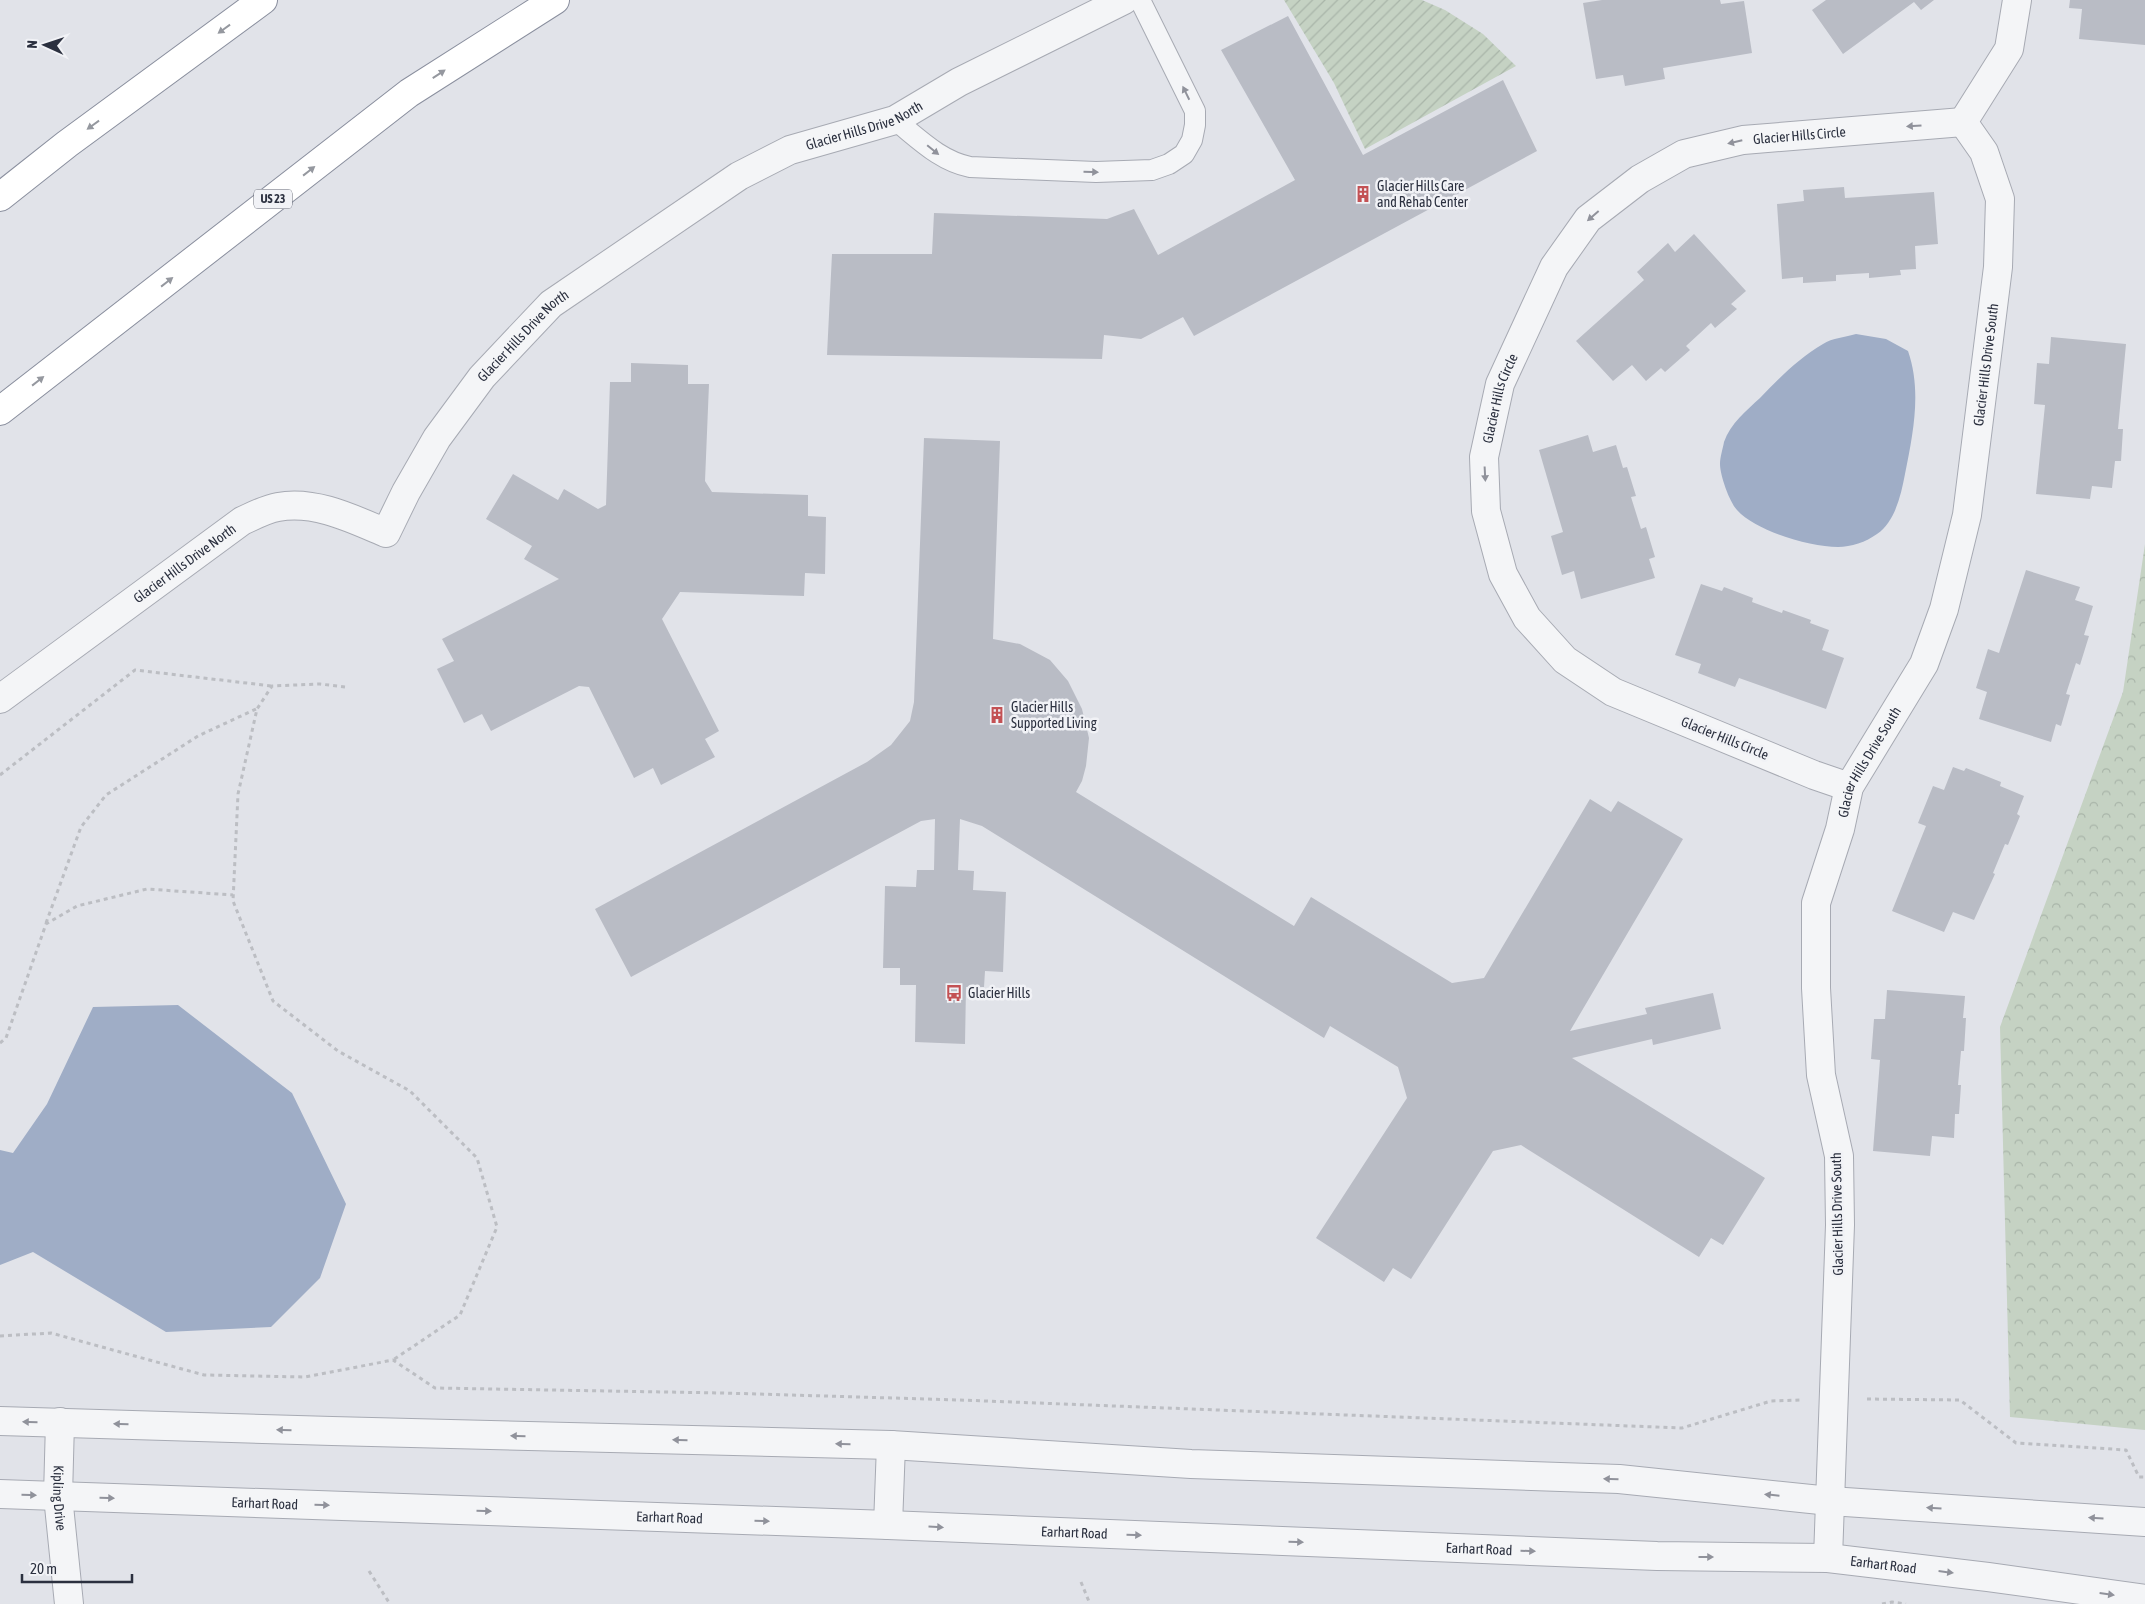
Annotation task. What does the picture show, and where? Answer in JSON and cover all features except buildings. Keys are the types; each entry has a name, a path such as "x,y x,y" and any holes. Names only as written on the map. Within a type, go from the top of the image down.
{"highway":[{"path":"0,197 68,144 263,0"},
{"name":"US 23","path":"0,411 409,93 555,0"}],"street":[{"name":"Glacier Hills Drive North","path":"0,699 242,521 278,507 310,507 342,514 386,533 406,492 437,438 482,377 551,304 738,176 790,150 895,120 959,82 1124,0"},
{"path":"1963,122 2009,49 2017,0"},
{"name":"Glacier Hills Circle","path":"1849,787 1814,775 1613,692 1565,660 1528,618 1503,574 1486,511 1484,457 1500,384 1554,267 1588,219 1640,179 1684,154 1743,140 1963,122"},
{"name":"Glacier Hills Drive South","path":"1828,1558 1840,1225 1839,1156 1821,1075 1816,988 1816,904 1840,828 1849,787 1924,664 1944,609 1967,515 1998,267 2000,199 1984,152 1963,122"},
{"path":"0,1421 891,1445 1191,1464 1619,1479 1830,1501 2145,1522"},
{"name":"Kipling Drive","path":"60,1422 58,1496 69,1604"},
{"path":"888,1525 891,1445"},
{"name":"Earhart Road","path":"0,1494 888,1525 1657,1556 1828,1558 1988,1577 2145,1600"}],"lane":[{"path":"895,120 943,158 955,164 970,167 1122,172 1152,170 1169,164 1184,154 1192,140 1195,110 1140,0"}],"path":[{"path":"0,775 134,670 272,686 320,684 345,687"},
{"path":"0,1336 51,1333 204,1375 305,1377 393,1360 460,1315 497,1227 477,1158 410,1091 338,1051 273,1001 233,901 238,794 257,709 272,686"},
{"path":"0,1042 6,1038 82,827 106,795 198,736 257,709"},
{"path":"46,924 77,906 147,888 233,895"},
{"path":"393,1360 435,1388 723,1393 960,1400 1682,1428 1772,1402 1834,1398 1960,1400 2016,1442 2126,1450 2139,1477 2145,1477"},
{"path":"369,1571 390,1604"},
{"path":"1081,1582 1090,1604"},
{"path":"1882,1604 1892,1602 1906,1604"}],"green space":[{"path":"1284,0 1422,0 1445,10 1483,34 1516,66 1365,149 1334,83"},
{"path":"2145,544 2145,1430 2010,1417 2000,1027 2123,692"}],"water":[{"path":"1856,334 1886,339 1908,351 1912,366 1915,381 1915,412 1911,444 1899,499 1893,515 1883,529 1873,537 1853,545 1838,547 1798,541 1757,525 1737,510 1726,488 1720,464 1727,435 1744,412 1798,362 1827,342"},
{"path":"178,1005 292,1093 346,1204 320,1278 271,1327 166,1332 33,1252 0,1265 0,1150 13,1153 47,1104 93,1007"}],"place":[{"name":"Glacier Hills Care and Rehab Center","path":"1363,194"},
{"name":"Glacier Hills Supported Living","path":"997,715"},
{"name":"Glacier Hills","path":"954,993"}]}
